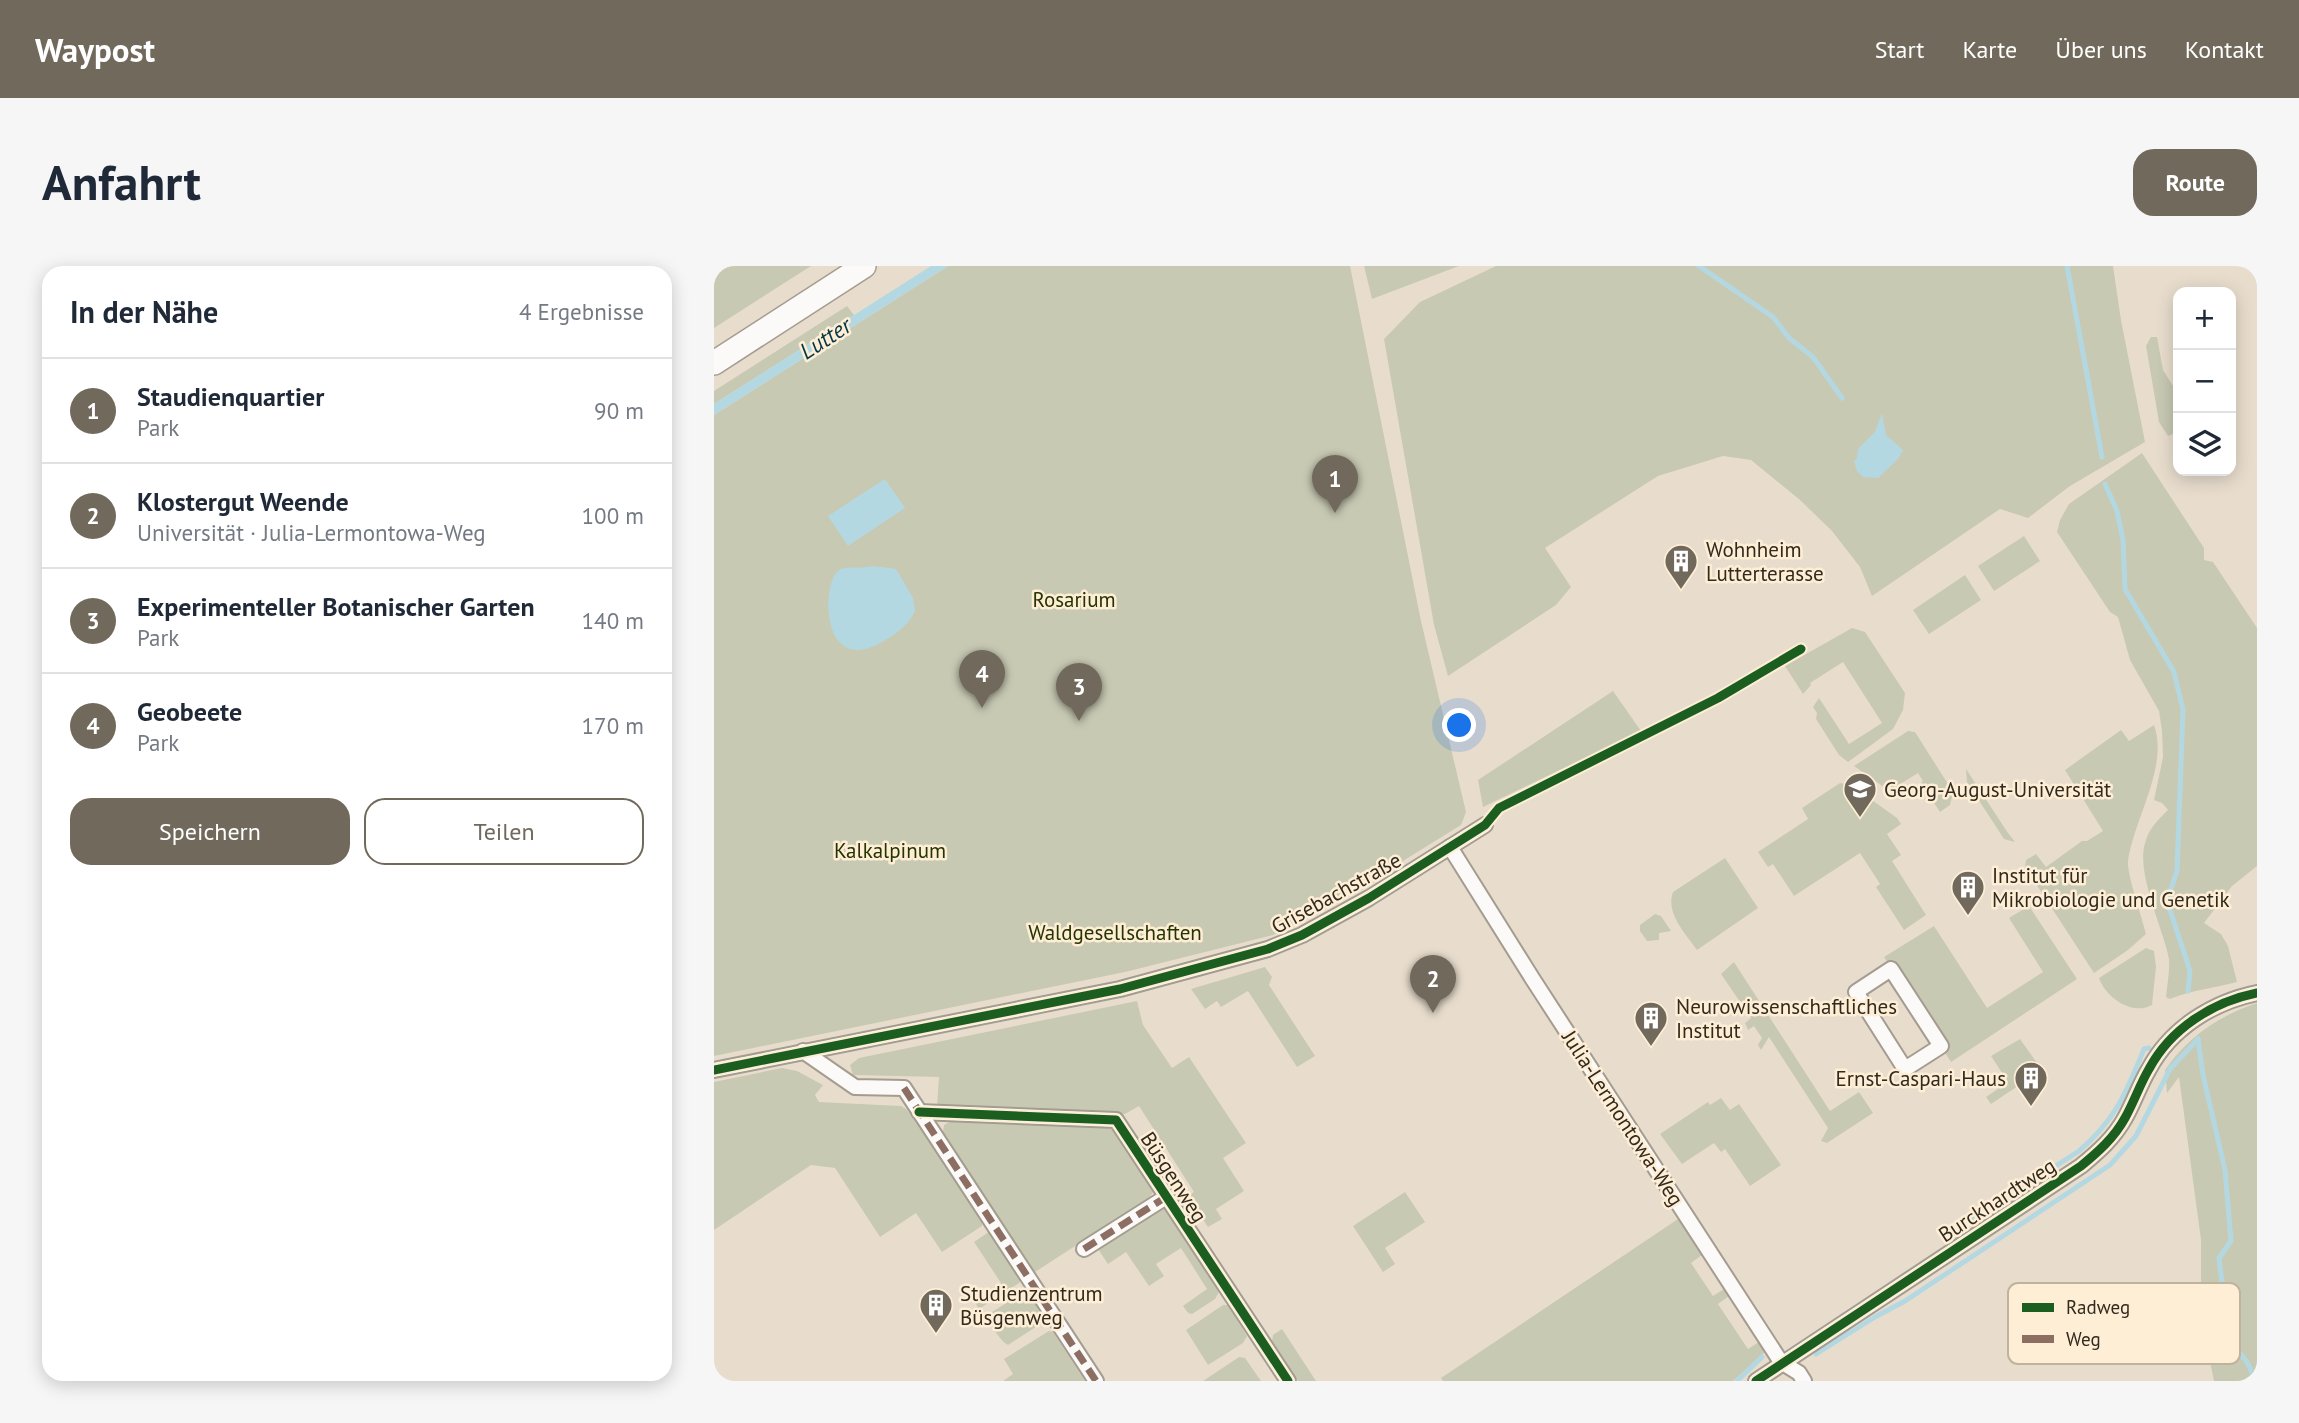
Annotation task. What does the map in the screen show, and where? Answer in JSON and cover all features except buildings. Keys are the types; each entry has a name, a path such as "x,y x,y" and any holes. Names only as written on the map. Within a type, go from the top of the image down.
{"main road":[{"path":"714,363 864,266"}],"street":[{"name":"Grisebachstraße","path":"714,1070 1120,989 1268,949 1346,912 1485,825"},
{"name":"Julia-Lermontowa-Weg","path":"1450,847 1781,1362 1799,1373 1804,1381"},
{"path":"1891,969 1941,1046 1905,1069 1856,992 1891,969"},
{"name":"Burckhardtweg","path":"1756,1381 2081,1166 2104,1147 2124,1120 2149,1067 2185,1026 2215,1006 2257,993"},
{"path":"803,1051 855,1087 904,1088 1096,1381"},
{"name":"Büsgenweg","path":"919,1112 1116,1120 1288,1381"},
{"path":"1084,1249 1166,1197"}],"green space":[{"path":"714,266 811,266 714,328"},
{"path":"948,266 1350,266 1421,621 1466,812 1461,825 1335,903 1273,935 1125,972 714,1056 714,415"},
{"path":"1364,266 1459,266 1372,299"},
{"path":"1496,266 2113,266 2145,442 2070,486 2028,518 2000,509 1872,596 1860,567 1832,531 1800,500 1751,460 1723,456 1658,476 1545,548 1571,587 1556,605 1448,676 1434,625 1384,339 1420,302"},
{"path":"847,306 854,315 714,404 714,391"},
{"path":"2151,337 2157,337 2163,370 2173,386 2173,434 2168,436 2159,422 2146,346"},
{"path":"2142,453 2204,548 2204,560 2213,562 2257,628 2257,866 2232,886 2204,923 2221,934 2228,946 2237,982 2170,999 2166,997 2169,959 2146,882 2143,852 2148,835 2168,810 2162,803 2154,800 2163,757 2159,711 2130,660 2118,617 2110,612 2057,532 2069,504"},
{"path":"2024,536 2040,561 1994,591 1978,566"},
{"path":"1965,575 1981,600 1929,634 1913,610"},
{"path":"1852,628 1865,632 1905,693 1903,710 1893,729 1848,762 1839,755 1816,719 1817,713 1813,707 1819,698 1849,744 1882,723 1843,662 1810,683 1803,694 1785,666"},
{"path":"1613,691 1641,731 1483,807 1478,780"},
{"path":"2154,725 2157,758 2154,775 2128,861 2132,886 2146,934 2094,973 2025,867 2026,860 2036,854 2046,867 2082,841 2087,841 2103,831 2065,770 2121,730 2129,741"},
{"path":"1908,731 1915,732 1953,792 1950,805 1940,812 1921,783 1923,781 1918,773 1897,786 1901,792 1895,795 1854,766"},
{"path":"1966,769 2015,842 2004,839 1967,782"},
{"path":"1840,783 1851,785 1897,818 1901,824 1887,834 1901,855 1892,861 1926,915 1904,930 1876,887 1880,884 1860,853 1794,896 1773,864 1768,867 1758,852 1808,819 1802,808"},
{"path":"1725,858 1758,908 1697,950 1674,915 1671,900 1673,892"},
{"path":"2029,906 2077,979 1951,1062 1884,957 1934,926 1987,1008 2043,972 2009,918"},
{"path":"1655,914 1661,916 1671,931 1659,933 1659,940 1647,941 1640,931 1640,925"},
{"path":"2146,948 2154,951 2156,967 2152,1005 2144,1008 2128,1007 2107,992 2099,978"},
{"path":"1734,962 1830,1111 1859,1092 1873,1113 1827,1143 1821,1141 1828,1128 1769,1037 1761,1050 1758,1045 1762,1038 1754,1026 1748,1030 1745,1023 1751,1018 1721,974"},
{"path":"1265,967 1272,977 1269,985 1315,1056 1297,1067 1248,991 1221,1007 1217,1001 1205,1009 1191,989"},
{"path":"1137,1001 1143,1025 1172,1068 1189,1057 1246,1143 1223,1158 1244,1191 1216,1209 1222,1219 1208,1227 1194,1206 1187,1210 1181,1201 1194,1192 1139,1106 1125,1114 937,1107 939,1077 853,1075 850,1065 859,1058"},
{"path":"2257,1003 2257,1381 2214,1381 2211,1364 2240,1364 2240,1283 2201,1283 2201,1240 2179,1077 2167,1093 2165,1070 2194,1038 2229,1014"},
{"path":"2020,1039 2042,1070 1991,1104 1986,1097 2008,1082 1991,1056"},
{"path":"782,1068 797,1071 823,1085 815,1095 819,1102 901,1106 906,1109 983,1222 982,1226 942,1252 916,1213 880,1237 835,1168 811,1165 714,1230 714,1082"},
{"path":"1721,1098 1730,1110 1739,1104 1781,1165 1750,1186 1725,1149 1721,1152 1714,1143 1682,1164 1660,1134 1708,1102 1710,1105"},
{"path":"951,1121 1101,1126 1111,1129 1153,1192 1149,1198 1035,1272 943,1132 944,1125"},
{"path":"1405,1192 1425,1222 1385,1248 1395,1264 1383,1272 1353,1226"},
{"path":"1158,1209 1165,1209 1219,1292 1215,1299 1192,1314 1183,1306 1207,1289 1181,1248 1156,1264 1164,1276 1149,1286 1126,1252 1108,1264 1098,1249"},
{"path":"1678,1219 1702,1255 1691,1263 1713,1296 1724,1289 1729,1296 1718,1304 1748,1349 1759,1342 1764,1353 1733,1381 1443,1381 1441,1378"},
{"path":"990,1231 1021,1279 979,1309 974,1301 1001,1283 974,1242"},
{"path":"1025,1291 1030,1293 1046,1317 1045,1321 1008,1345 996,1332 989,1314"},
{"path":"1223,1305 1228,1305 1247,1336 1243,1343 1208,1365 1186,1330"},
{"path":"1282,1329 1316,1381 1298,1381 1272,1341 1273,1335"},
{"path":"1049,1331 1053,1332 1085,1381 1003,1381 1013,1374 1004,1359"},
{"path":"1239,1357 1245,1358 1261,1381 1203,1381"}],"water":[{"name":"Lutter","path":"931,266 948,266 714,415 714,404"},
{"path":"1882,413 1886,435 1903,450 1898,459 1878,478 1863,477 1857,471 1854,461 1858,449 1875,432"},
{"path":"885,479 905,508 848,546 828,516"},
{"path":"873,566 896,569 913,598 915,611 900,630 880,643 860,650 845,647 836,636 830,621 828,604 834,576 841,569"}],"waterway":[{"path":"1699,266 1773,317 1789,338 1813,357 1842,398"},
{"path":"2067,266 2102,457"},
{"path":"2105,484 2117,511 2123,540 2125,589 2174,672 2183,710 2177,871 2167,901 2190,971 2188,991"},
{"path":"2198,1039 2203,1075 2225,1170 2231,1241 2219,1258 2222,1283"},
{"path":"1816,1354 1905,1301 2110,1165 2136,1136 2170,1069 2198,1039"},
{"path":"1967,1223 2079,1151 2092,1139 2119,1104 2144,1049 2149,1048"},
{"path":"2240,1353 2256,1381"},
{"path":"1737,1381 1762,1357"}],"marked path":[{"path":"904,1088 1096,1381"},
{"path":"1084,1249 1166,1197"}],"cycle path":[{"path":"714,1070 1120,989 1268,949 1302,935 1369,898 1485,825 1499,808 1718,698 1801,649"},
{"path":"1756,1381 2081,1166 2116,1132 2158,1054 2181,1029 2209,1010 2257,993"},
{"path":"919,1112 1116,1120 1288,1381"}],"place":[{"name":"Staudienquartier","path":"1335,513"},
{"name":"Wohnheim Lutterterasse","path":"1681,591"},
{"name":"Geobeete","path":"982,708"},
{"name":"Experimenteller Botanischer Garten","path":"1079,721"},
{"name":"Georg-August-Universität","path":"1860,819"},
{"name":"Institut für Mikrobiologie und Genetik","path":"1968,917"},
{"name":"Klostergut Weende","path":"1433,1013"},
{"name":"Neurowissenschaftliches Institut","path":"1651,1048"},
{"name":"Ernst-Caspari-Haus","path":"2031,1108"},
{"name":"Studienzentrum Büsgenweg","path":"936,1335"}],"park label":[{"name":"Rosarium","path":"1074,599"},
{"name":"Kalkalpinum","path":"890,850"},
{"name":"Waldgesellschaften","path":"1115,932"}]}
